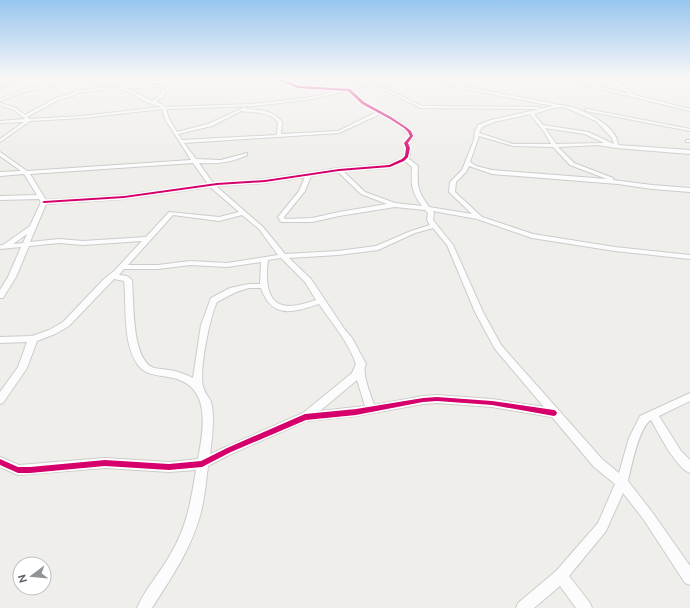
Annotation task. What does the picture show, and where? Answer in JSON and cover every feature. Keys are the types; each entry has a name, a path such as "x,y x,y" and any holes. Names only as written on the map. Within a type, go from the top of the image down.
{"street":[{"path":"4,105 15,109 29,120"},
{"path":"25,116 46,105"},
{"path":"159,105 164,108 167,119 177,133 181,142 212,185 261,228 283,256 308,281 355,350 361,364 360,370 363,387 371,409"},
{"path":"0,122 102,116 164,108 242,105"},
{"path":"177,133 210,125 252,105"},
{"path":"0,198 42,199 148,194 212,185 265,181 308,176 339,170 390,166 397,164 407,156 406,142 412,135 401,125 367,105"},
{"path":"418,105 421,107 457,108 548,108 566,106 599,120 615,139 616,147"},
{"path":"563,105 690,130"},
{"path":"671,105 690,110"},
{"path":"480,218 452,192 453,182 464,171 476,140 476,131 480,126 488,123 548,108"},
{"path":"241,110 272,114 280,122 278,136"},
{"path":"181,142 339,132 379,113"},
{"path":"531,113 550,137 553,145 572,164 618,182"},
{"path":"0,141 29,120"},
{"path":"542,126 586,133 616,147"},
{"path":"476,134 518,145 598,144 616,147 690,152"},
{"path":"0,154 26,172 42,199 27,244 12,277 0,296"},
{"path":"0,174 233,160 245,154"},
{"path":"405,159 415,166 414,185 418,196 431,213 430,220 450,245 479,312 498,347 598,463 622,482 648,516 690,578"},
{"path":"467,163 474,167 492,172 618,182 652,187 690,190"},
{"path":"339,170 363,194 395,205 426,208 480,218 532,236 622,250 690,257"},
{"path":"308,176 302,191 281,217 283,221 312,220 395,205"},
{"path":"0,340 33,339 52,332 66,324 106,282 113,277 173,213 219,219 243,213"},
{"path":"122,267 158,267 190,263 227,265 283,256 338,253 378,248 413,232 434,226"},
{"path":"1,247 32,228"},
{"path":"1,247 59,241 83,243 148,239"},
{"path":"265,260 263,272 265,286 270,301 280,307 292,308 321,301"},
{"path":"113,277 128,280 134,343 136,354 140,363 155,372 173,374 198,386"},
{"path":"144,608 165,577 186,538 195,512 206,447 208,422 206,403 198,386 198,363 205,325 212,302 223,294 233,290 248,286 265,286"},
{"path":"0,400 19,374 33,339"},
{"path":"0,462 18,470 105,463 169,467 202,464 228,450 305,417 356,375 360,370"},
{"path":"523,608 561,576 602,527 622,482 634,438 644,419 690,397"},
{"path":"305,417 437,399 492,403 554,413"},
{"path":"652,415 677,454 690,468"},
{"path":"561,576 585,608"}],"cycle path":[{"path":"44,202 124,197 217,184 265,181 339,170 390,166 403,160 407,156 408,148 406,143 412,136 405,127 367,105"},
{"path":"0,462 18,470 105,463 169,467 202,464 229,450 305,417 356,412 423,400 437,399 492,403 554,413"}]}
